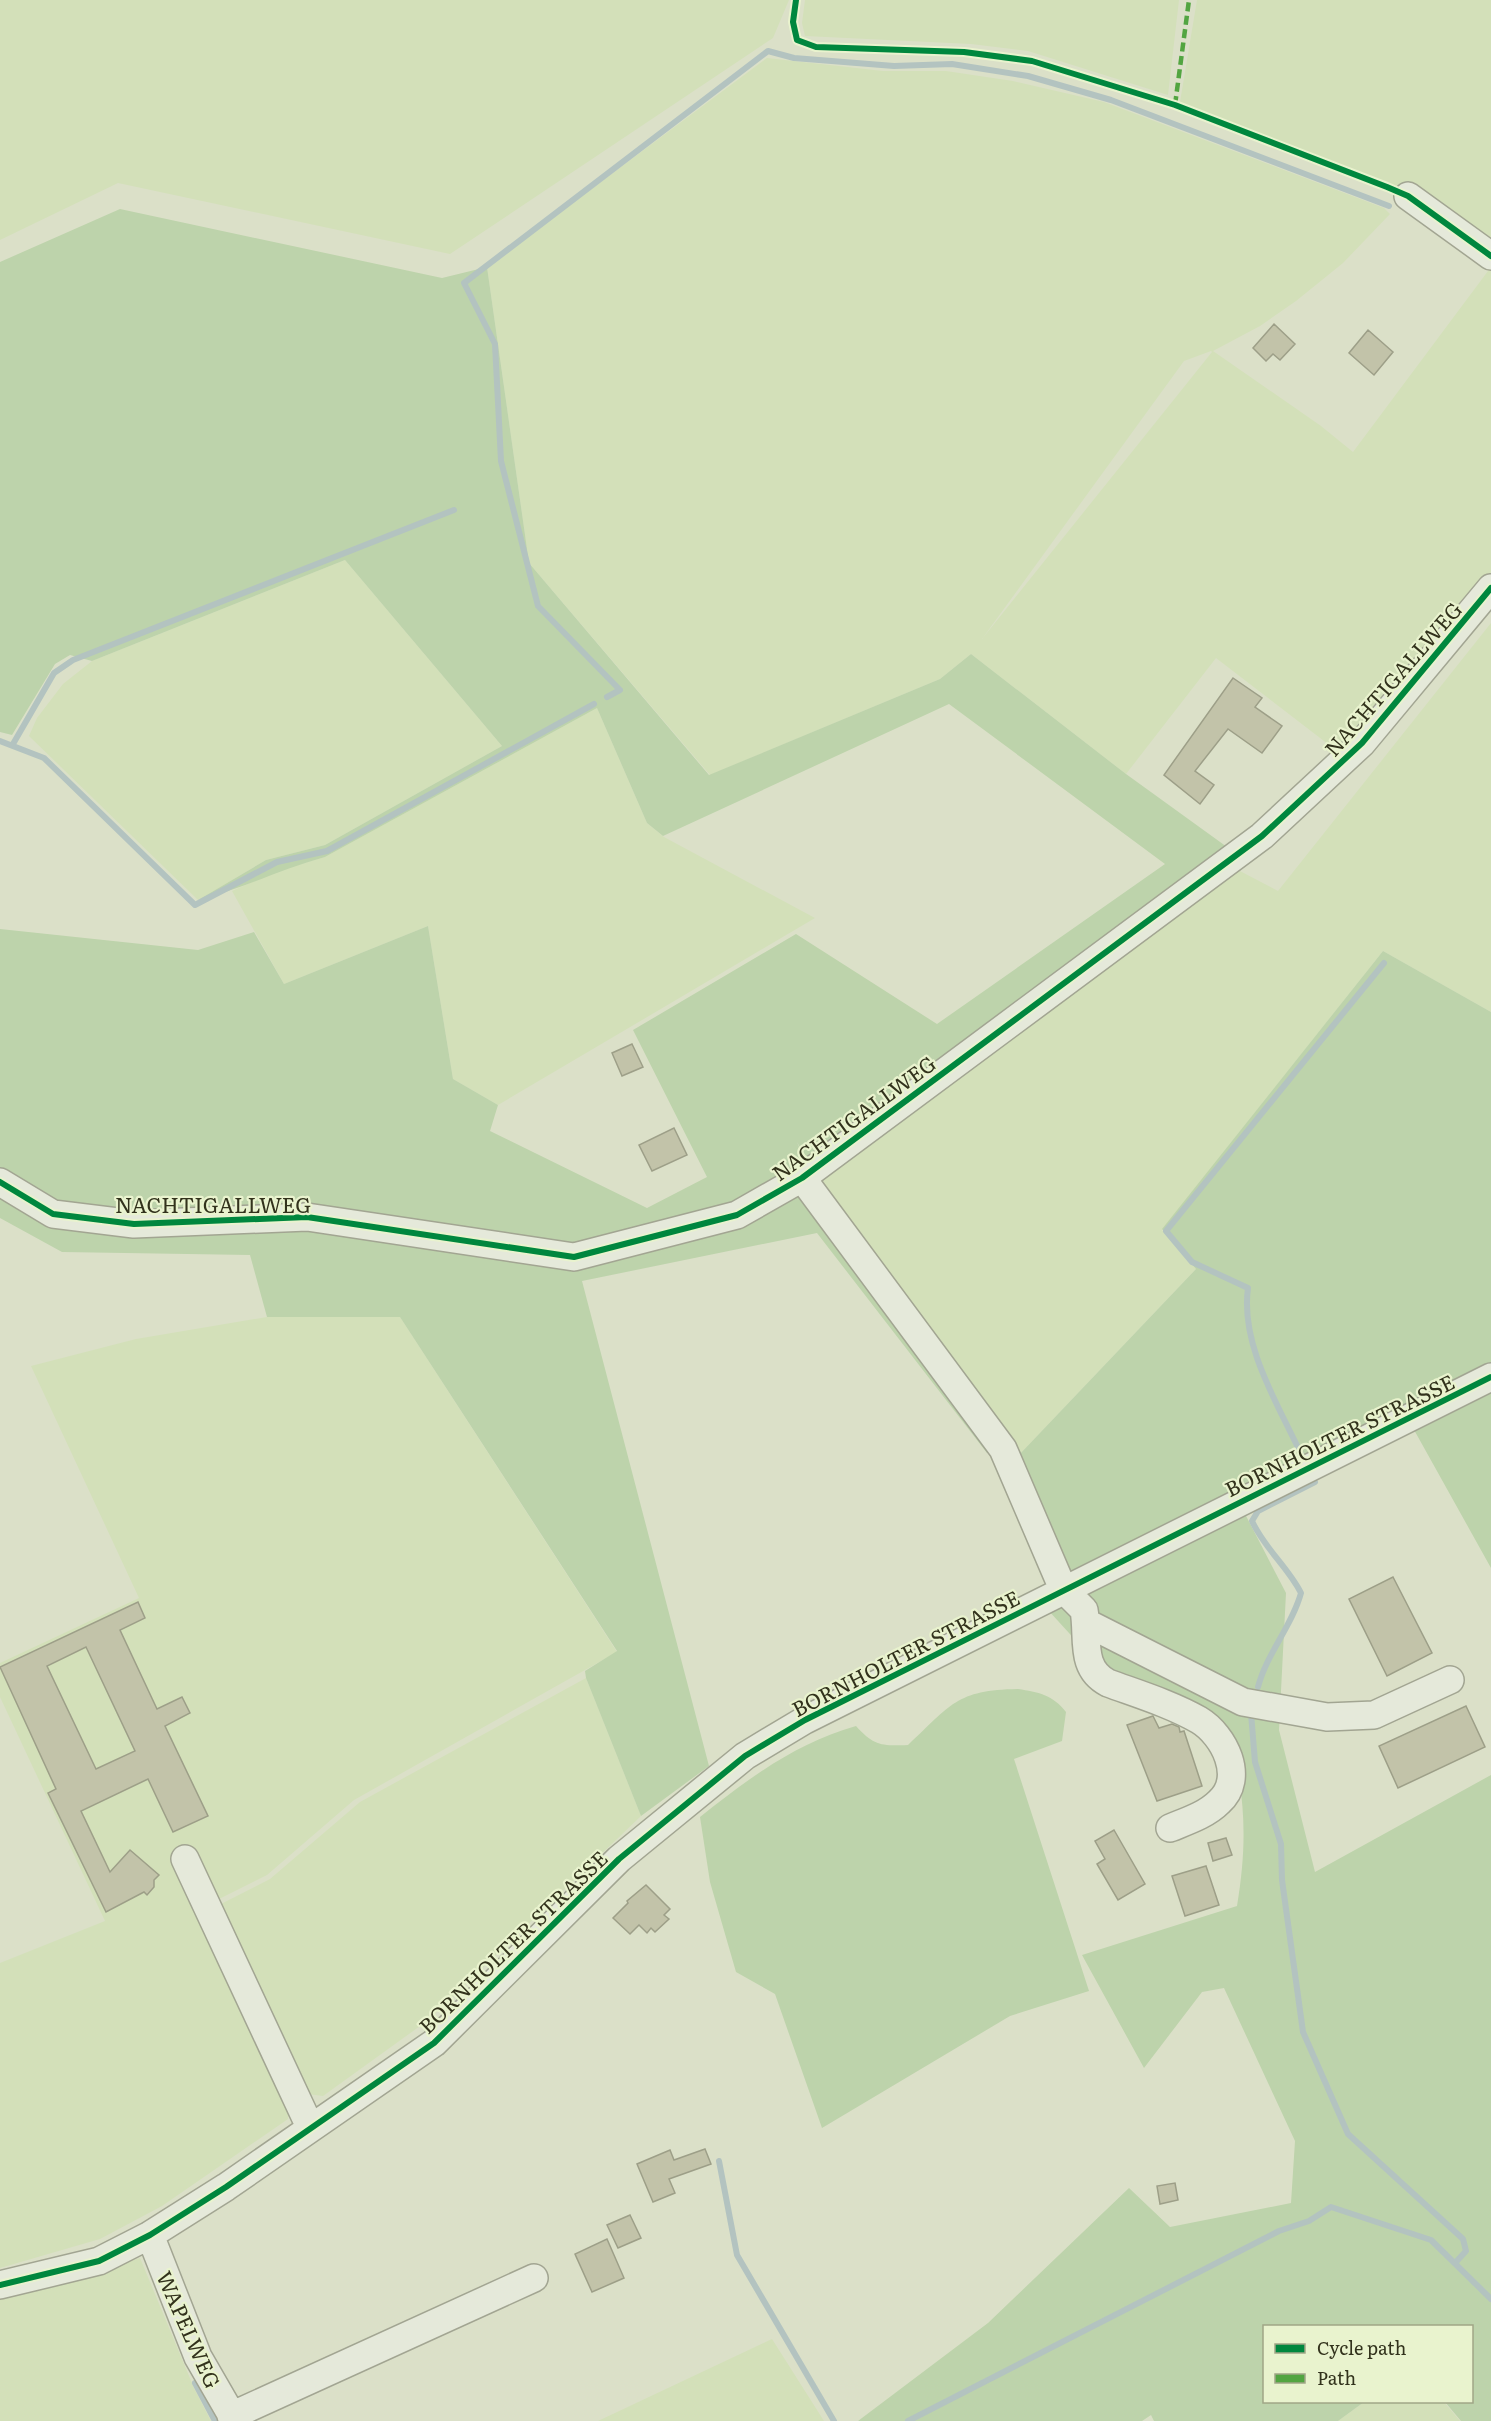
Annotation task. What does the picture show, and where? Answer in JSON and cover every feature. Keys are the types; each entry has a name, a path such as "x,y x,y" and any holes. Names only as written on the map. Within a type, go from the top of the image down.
{"street":[{"path":"1408,196 1491,256"},
{"name":"NACHTIGALLWEG","path":"0,1182 53,1215 134,1224 307,1217 574,1257 737,1215 802,1178 1262,837 1362,743 1491,588"},
{"path":"802,1178 1003,1449 1064,1589 1084,1610 1087,1623 1087,1656 1091,1668 1098,1677 1200,1720 1215,1731 1229,1756 1230,1785 1222,1800 1207,1812 1170,1828"},
{"name":"BORNHOLTER STRASSE","path":"0,2285 99,2261 150,2235 226,2187 434,2043 619,1859 745,1756 805,1720 1491,1377"},
{"path":"1087,1623 1243,1702 1327,1717 1374,1715 1450,1680"},
{"path":"185,1859 310,2127"},
{"name":"WAPELWEG","path":"150,2235 198,2357 233,2418"},
{"path":"233,2418 534,2278"}],"green space":[{"path":"0,0 789,0 773,38 450,254 118,183 0,240"},
{"path":"805,0 1179,0 1168,95 1028,51 971,44 805,36 802,23"},
{"path":"1197,0 1491,0 1491,248 1408,192 1180,102"},
{"path":"767,58 883,71 946,71 1013,81 1104,102 1384,208 1390,214 1343,263 1296,301 1260,326 1213,351 1321,426 1353,452 1491,267 1491,576 1337,751 1216,658 1126,774 971,654 940,679 710,775 529,563 487,267","holes":["1212,352 982,639 1184,361"]},
{"path":"120,209 442,278 487,267 529,563 709,775 940,679 971,654 1126,774 1227,847 818,1181 797,1142 808,1168 997,1450 987,1453 817,1233 582,1281 709,1766 641,1816 586,1678 585,1671 617,1651 400,1317 267,1317 250,1255 62,1252 0,1218 0,929 198,950 254,932 284,984 428,926 453,1079 498,1105 490,1131 647,1208 707,1177 633,1030 796,934 937,1024 1165,864 949,704 663,836 647,823 597,708 325,857 198,900 266,860 325,845 502,746 345,560 92,661 70,655 55,664 12,735 0,732 0,262"},
{"path":"345,560 502,746 325,845 266,860 198,900 29,736 37,718 63,684 92,661"},
{"path":"1491,623 1491,1012 1383,951 1162,1230 1196,1269 1018,1456 818,1181 1238,870 1278,891"},
{"path":"597,708 647,823 664,837 815,918 498,1105 453,1079 428,926 284,984 232,891 279,870 325,857"},
{"path":"1383,951 1491,1012 1491,1367 1067,1578 1018,1456 1196,1269 1162,1229"},
{"path":"267,1317 400,1317 617,1652 354,1800 267,1875 199,1909 289,2107 288,2119 162,2206 100,2239 0,2268 0,1963 105,1921 0,1697 0,1663 139,1598 31,1366 136,1339"},
{"path":"1491,1390 1491,1568 1413,1428"},
{"path":"1244,1512 1286,1593 1279,1730 1315,1872 1491,1775 1491,2421 1461,2421 1446,2403 1473,2403 1473,2325 1263,2325 1263,2403 1363,2403 1338,2421 1154,2421 1151,2415 1142,2421 858,2421 988,2323 1129,2188 1170,2227 1291,2203 1295,2141 1224,1988 1202,1992 1144,2068 1082,1955 1237,1906 1242,1863 1243,1823 1240,1783 1231,1741 1111,1679 1048,1610"},
{"path":"586,1678 641,1816 427,2021 323,2096 308,2094 219,1905 270,1879 360,1802"},
{"path":"1018,1689 1045,1695 1066,1712 1062,1741 1014,1759 1089,1991 1010,2016 822,2128 775,1994 736,1972 710,1882 700,1817 774,1763 834,1733 856,1726 868,1738 879,1743 908,1745 956,1702 981,1693"},
{"path":"140,2258 194,2388 211,2421 0,2421 0,2297 53,2286"},
{"path":"772,2339 824,2421 598,2421"},
{"path":"1363,2403 1445,2403 1460,2421 1338,2421"}],"building":[{"path":"1274,324 1295,344 1280,360 1273,354 1266,361 1253,348"},
{"path":"1368,330 1393,352 1374,375 1349,353"},
{"path":"1233,678 1262,698 1255,707 1282,726 1262,753 1228,729 1195,771 1214,785 1200,804 1164,775"},
{"path":"632,1044 643,1067 622,1076 612,1053"},
{"path":"674,1128 687,1155 652,1171 639,1145"},
{"path":"1393,1577 1432,1653 1387,1676 1349,1599"},
{"path":"138,1602 145,1618 120,1630 157,1709 182,1697 190,1713 165,1726 208,1816 173,1832 148,1779 81,1811 110,1872 130,1850 159,1875 154,1880 154,1887 147,1895 144,1892 106,1912 48,1793 56,1789 0,1667","holes":["86,1647 135,1751 96,1769 47,1666"]},
{"path":"1466,1706 1485,1747 1398,1788 1379,1746"},
{"path":"1153,1716 1159,1728 1172,1724 1179,1727 1180,1732 1184,1731 1202,1786 1157,1801 1127,1725"},
{"path":"1114,1830 1145,1884 1118,1900 1097,1864 1105,1859 1095,1841"},
{"path":"1226,1838 1232,1855 1213,1861 1208,1843"},
{"path":"1206,1866 1219,1905 1185,1916 1172,1876"},
{"path":"646,1885 670,1909 664,1915 669,1919 655,1932 651,1928 647,1933 639,1925 630,1934 613,1918 628,1903 627,1901"},
{"path":"705,2149 711,2164 669,2179 675,2193 653,2202 637,2164 670,2150 674,2160"},
{"path":"1175,2183 1178,2200 1160,2204 1157,2186"},
{"path":"630,2215 641,2238 618,2248 607,2225"},
{"path":"607,2239 624,2278 592,2292 575,2254"}],"waterway":[{"path":"607,697 620,690 538,606 501,461 495,344 464,283 768,51 794,58 894,66 952,64 1028,76 1111,100 1389,206"},
{"path":"13,744 54,673 73,660 454,510"},
{"path":"0,741 44,758 195,905 277,862 327,851 594,704"},
{"path":"1301,1454 1272,1395 1255,1352 1247,1309 1248,1288 1192,1262 1166,1231 1384,963"},
{"path":"1258,1687 1301,1593 1252,1521 1258,1511 1315,1482"},
{"path":"1251,1713 1255,1762 1281,1844 1282,1880 1303,2032 1348,2134 1463,2239 1466,2251 1456,2262"},
{"path":"719,2161 737,2255 834,2421"},
{"path":"908,2421 1279,2231 1309,2221 1331,2207 1431,2240 1491,2299"},
{"path":"195,2383 215,2421"}],"marked path":[{"path":"1175,105 1189,0"}],"cycle path":[{"path":"796,0 793,22 797,40 816,47 964,52 1032,61 1175,105 1408,196 1491,256"},
{"path":"0,1182 53,1214 134,1224 307,1217 574,1257 737,1215 802,1178 1262,836 1362,743 1491,588"},
{"path":"0,2285 99,2261 150,2235 226,2187 434,2043 619,1859 745,1756 805,1720 1491,1377"}]}
